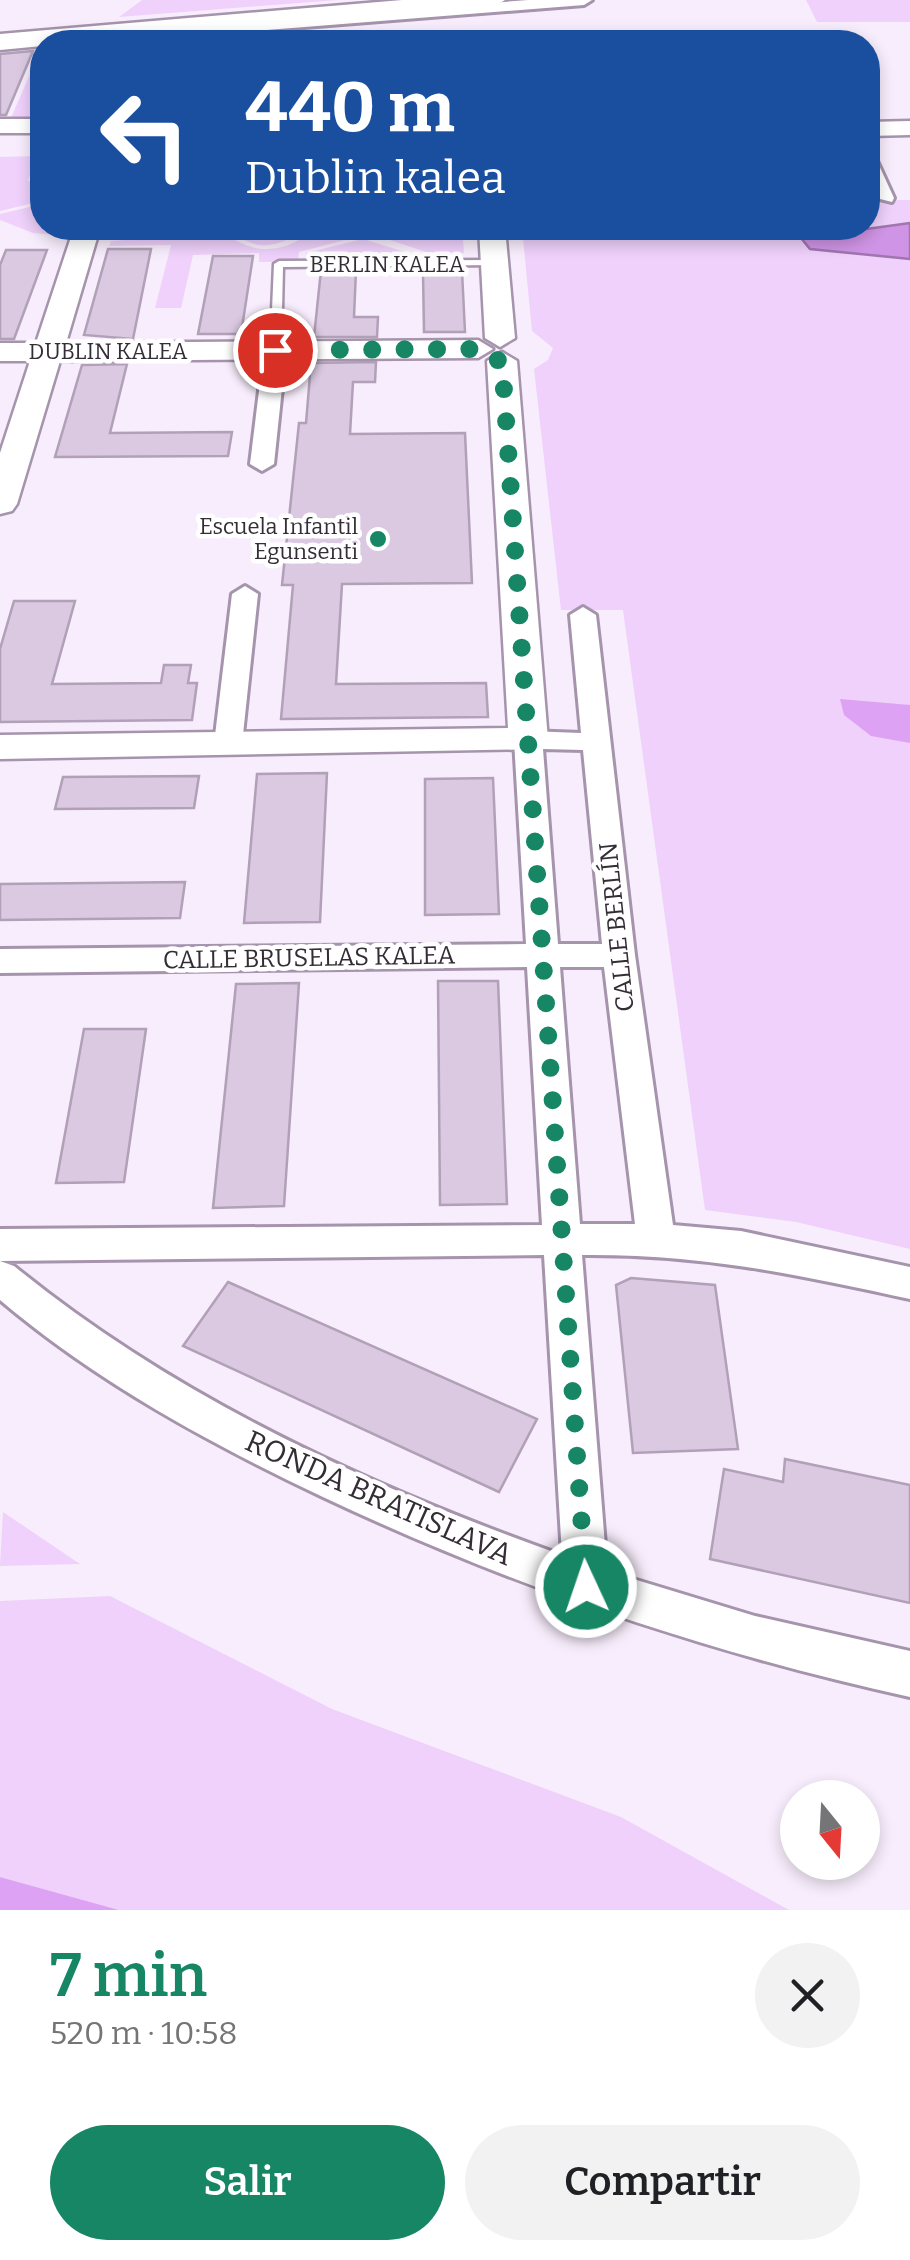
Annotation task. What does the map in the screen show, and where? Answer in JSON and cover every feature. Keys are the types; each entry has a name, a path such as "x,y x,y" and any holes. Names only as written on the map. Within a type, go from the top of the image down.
{"highway":[{"path":"0,31 384,0"},
{"path":"164,30 492,0"},
{"path":"0,45 30,42"}],"street":[{"path":"213,30 584,0"},
{"path":"0,45 30,44"},
{"path":"880,125 910,125"},
{"path":"0,129 30,129"},
{"path":"880,189 884,198"},
{"path":"0,504 83,240"},
{"name":"BERLIN KALEA","path":"493,240 493,349 528,740 586,1587"},
{"path":"262,464 276,343"},
{"name":"DUBLIN KALEA","path":"0,352 276,343 493,349"},
{"path":"228,744 245,594"},
{"name":"CALLE BERLÍN","path":"583,615 618,955 656,1239"},
{"path":"0,748 597,742"},
{"name":"CALLE BRUSELAS KALEA","path":"0,961 618,955"},
{"path":"0,1246 656,1239 742,1247 910,1284"},
{"name":"RONDA BRATISLAVA","path":"0,1277 84,1344 224,1428 399,1513 586,1587 854,1663 910,1674"}],"lane":[{"name":"BERLIN KALEA","path":"277,310 279,264 495,263"}],"shaded area":[{"path":"142,0 337,0 119,17"},
{"path":"806,0 910,0 910,22 817,22"},
{"path":"30,74 30,118 11,118"},
{"path":"30,156 30,204 0,211 0,157"},
{"path":"880,200 910,200 910,1249 796,1222 705,1210 623,610 561,610 534,369 548,360 553,348 532,331 523,240 880,240"},
{"path":"30,207 30,232 0,220 0,214"},
{"path":"910,223 910,259 810,249 803,240 880,240 880,227"},
{"path":"237,240 267,249 299,240 345,240 299,252 298,262 259,262 259,253 193,255 181,308 155,308 171,245 109,246 111,241"},
{"path":"245,240 286,240 267,245"},
{"path":"366,240 428,261 306,262 306,253"},
{"path":"390,240 463,240 464,253 426,252"},
{"path":"840,699 910,705 910,743 871,736 844,715"},
{"path":"3,1512 80,1564 0,1566"},
{"path":"110,1596 332,1709 621,1817 789,1910 119,1910 0,1877 0,1601"},
{"path":"0,1877 119,1910 0,1910"}],"building":[{"path":"30,51 6,115 0,115 0,54"},
{"path":"108,249 151,249 133,339 84,335"},
{"path":"6,250 47,250 14,339 0,339 0,265"},
{"path":"213,256 253,256 241,334 198,334"},
{"path":"321,270 356,270 354,317 378,317 377,337 314,337"},
{"path":"462,271 465,332 424,332 423,272"},
{"path":"376,362 375,382 353,382 350,434 465,433 472,583 342,584 336,684 486,683 488,717 281,719 293,585 282,585 299,423 306,423 311,363"},
{"path":"127,364 110,433 232,432 228,456 55,457 82,365"},
{"path":"14,601 75,601 52,684 161,683 164,665 191,665 188,683 197,683 192,720 0,722 0,649"},
{"path":"327,773 320,922 244,923 257,774"},
{"path":"199,776 194,808 55,809 63,777"},
{"path":"493,778 499,914 425,915 425,779"},
{"path":"185,882 180,918 0,920 0,884"},
{"path":"438,981 498,981 507,1204 440,1205"},
{"path":"299,983 284,1206 213,1208 236,984"},
{"path":"84,1029 146,1029 124,1182 56,1183"},
{"path":"631,1278 715,1285 738,1449 633,1453 616,1285"},
{"path":"228,1282 537,1419 499,1492 183,1346"},
{"path":"785,1459 910,1485 910,1603 710,1559 724,1469 783,1482"}],"place":[{"name":"Escuela Infantil Egunsenti","path":"378,539"}],"route":[{"path":"275,350 478,349 485,357 502,361 586,1587"}]}
